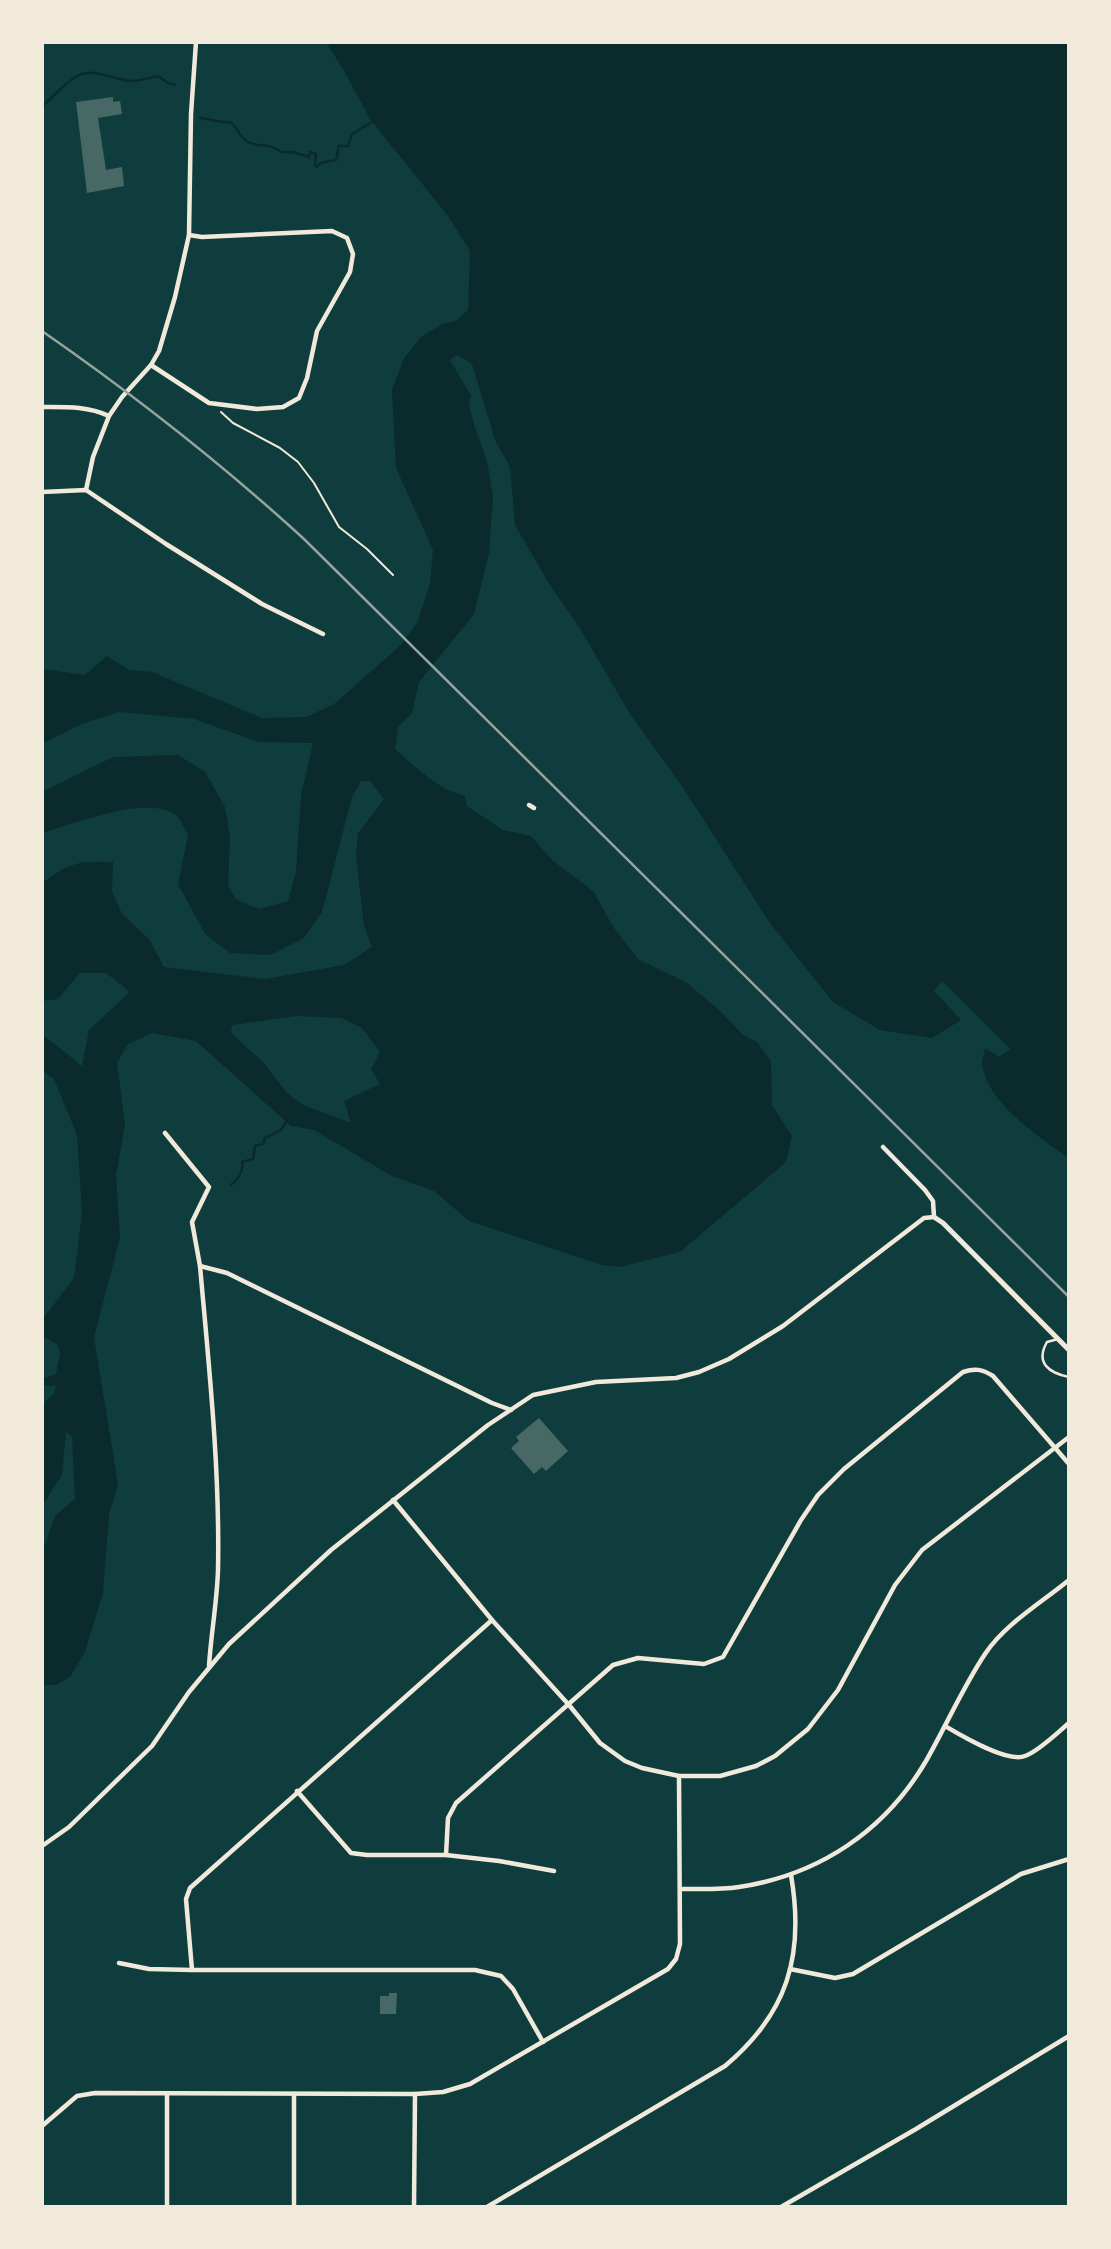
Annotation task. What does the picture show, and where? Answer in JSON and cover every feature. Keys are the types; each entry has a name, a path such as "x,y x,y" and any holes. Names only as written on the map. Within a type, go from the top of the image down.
{"street":[{"path":"86,490 93,457 109,416 151,365 159,351 172,308 188,235 196,42"},
{"path":"151,365 209,403 257,409 283,407 299,398 307,378 317,331 350,272 353,254 347,238 332,232 202,237 188,235"},
{"path":"42,407 76,407 95,410 109,416"},
{"path":"42,492 86,490 251,597 323,635"},
{"path":"165,1133 209,1186 192,1222 200,1266 210,1370 217,1505 218,1573 209,1666"},
{"path":"883,1147 925,1190 933,1202 934,1217"},
{"path":"42,1846 69,1827 152,1746 209,1666 229,1644 331,1550 488,1425 533,1395 596,1382 676,1378 730,1359 783,1326 924,1218 934,1217 1069,1350"},
{"path":"200,1266 227,1273 492,1404 512,1410"},
{"path":"446,1855 448,1818 456,1803 613,1665 638,1658 704,1664 723,1657 818,1495 844,1469 963,1372 984,1370 993,1376 1069,1464"},
{"path":"393,1500 492,1620 569,1704 600,1743 625,1761 642,1768 679,1776 720,1776 739,1772 775,1756 808,1729 838,1690 895,1585 922,1550 1069,1437"},
{"path":"681,1889 736,1888 791,1875 849,1845 890,1809 925,1763 986,1653 1005,1632 1069,1580"},
{"path":"192,1970 186,1899 190,1888 492,1620"},
{"path":"945,1726 1003,1755 1017,1758 1028,1756 1069,1723"},
{"path":"42,2126 77,2096 95,2094 415,2094 443,2092 470,2084 668,1969 676,1959 680,1944 681,1889 679,1776"},
{"path":"297,1791 351,1853 446,1855 554,1871"},
{"path":"790,1969 835,1978 853,1974 1021,1874 1069,1860"},
{"path":"487,2207 725,2066 746,2049 767,2022 780,1998 790,1969 795,1926 791,1875"},
{"path":"119,1963 149,1969 192,1970 475,1970 501,1976 513,1989 543,2042"},
{"path":"781,2207 1069,2036"},
{"path":"167,2094 167,2207"},
{"path":"294,2207 295,2094"},
{"path":"414,2207 415,2094"}],"lane":[{"path":"1058,1339 1047,1342 1042,1350 1042,1360 1048,1369 1069,1377"}],"path":[{"path":"209,403 233,423 281,448 298,461 340,527 380,560 393,575"}],"water":[{"path":"326,42 1069,42 1069,1158 1016,1118 993,1092 982,1064 985,1048 999,1057 1010,1049 942,981 934,991 961,1020 932,1038 880,1030 833,1002 770,923 682,786 630,714 515,525 510,467 495,440 472,364 457,355 450,360 471,396 469,404 487,461 493,497 489,553 474,614 419,682 412,713 398,727 395,749 436,783 465,796 467,806 503,830 531,836 552,860 593,891 614,928 638,959 687,983 743,1035 757,1042 771,1061 772,1105 792,1136 786,1162 680,1252 620,1267 602,1265 469,1221 434,1191 392,1176 314,1130 291,1126 196,1041 152,1033 128,1044 117,1063 125,1124 116,1176 120,1237 94,1338 118,1484 109,1515 103,1593 85,1652 70,1677 56,1685 42,1685 42,1545 46,1542 55,1516 75,1499 72,1437 66,1431 62,1475 42,1506 42,1404 54,1394 56,1386 42,1385 42,1379 56,1374 60,1353 57,1344 42,1336 42,1320 74,1278 82,1214 77,1135 54,1079 42,1070 42,1034 82,1066 89,1030 130,992 106,973 80,973 58,999 42,1001 42,883 75,864 113,862 112,891 122,914 149,939 164,967 265,979 344,965 372,947 364,926 356,855 358,833 384,799 370,781 361,781 352,797 322,912 304,938 271,955 230,953 205,934 178,884 188,835 177,816 165,810 131,809 111,812 42,833 42,792 113,757 178,755 205,772 225,807 230,837 228,886 236,899 259,909 288,901 296,872 301,795 313,743 259,742 194,719 119,712 82,724 42,744 42,669 85,675 107,656 129,670 152,672 262,718 306,717 334,704 401,645 417,623 430,584 433,550 396,468 392,390 404,358 421,337 442,324 456,321 468,310 470,251 448,216 370,119","holes":["297,1016 341,1018 362,1028 380,1052 371,1069 380,1084 344,1101 351,1123 303,1105 287,1093 264,1063 231,1033 232,1025"]}],"building":[{"path":"113,97 113,102 120,101 122,114 98,118 106,170 122,167 124,186 87,193 76,102"},
{"path":"539,1418 568,1451 546,1471 542,1467 534,1474 511,1448 519,1441 516,1437"},
{"path":"389,1993 397,1993 396,2014 380,2014 380,1996 389,1996"}],"waterway":[{"path":"42,106 71,80 89,73 131,81 158,76 175,85"},
{"path":"200,118 232,123 243,138 252,144 309,157 310,152 316,154 317,167 321,163 336,160 339,146 348,146 352,134 374,121"},
{"path":"231,1185 240,1175 242,1162 253,1159 255,1146 263,1144 265,1138 281,1130 286,1122"}],"railway":[{"path":"42,331 176,430 304,539 1069,1297"}]}
